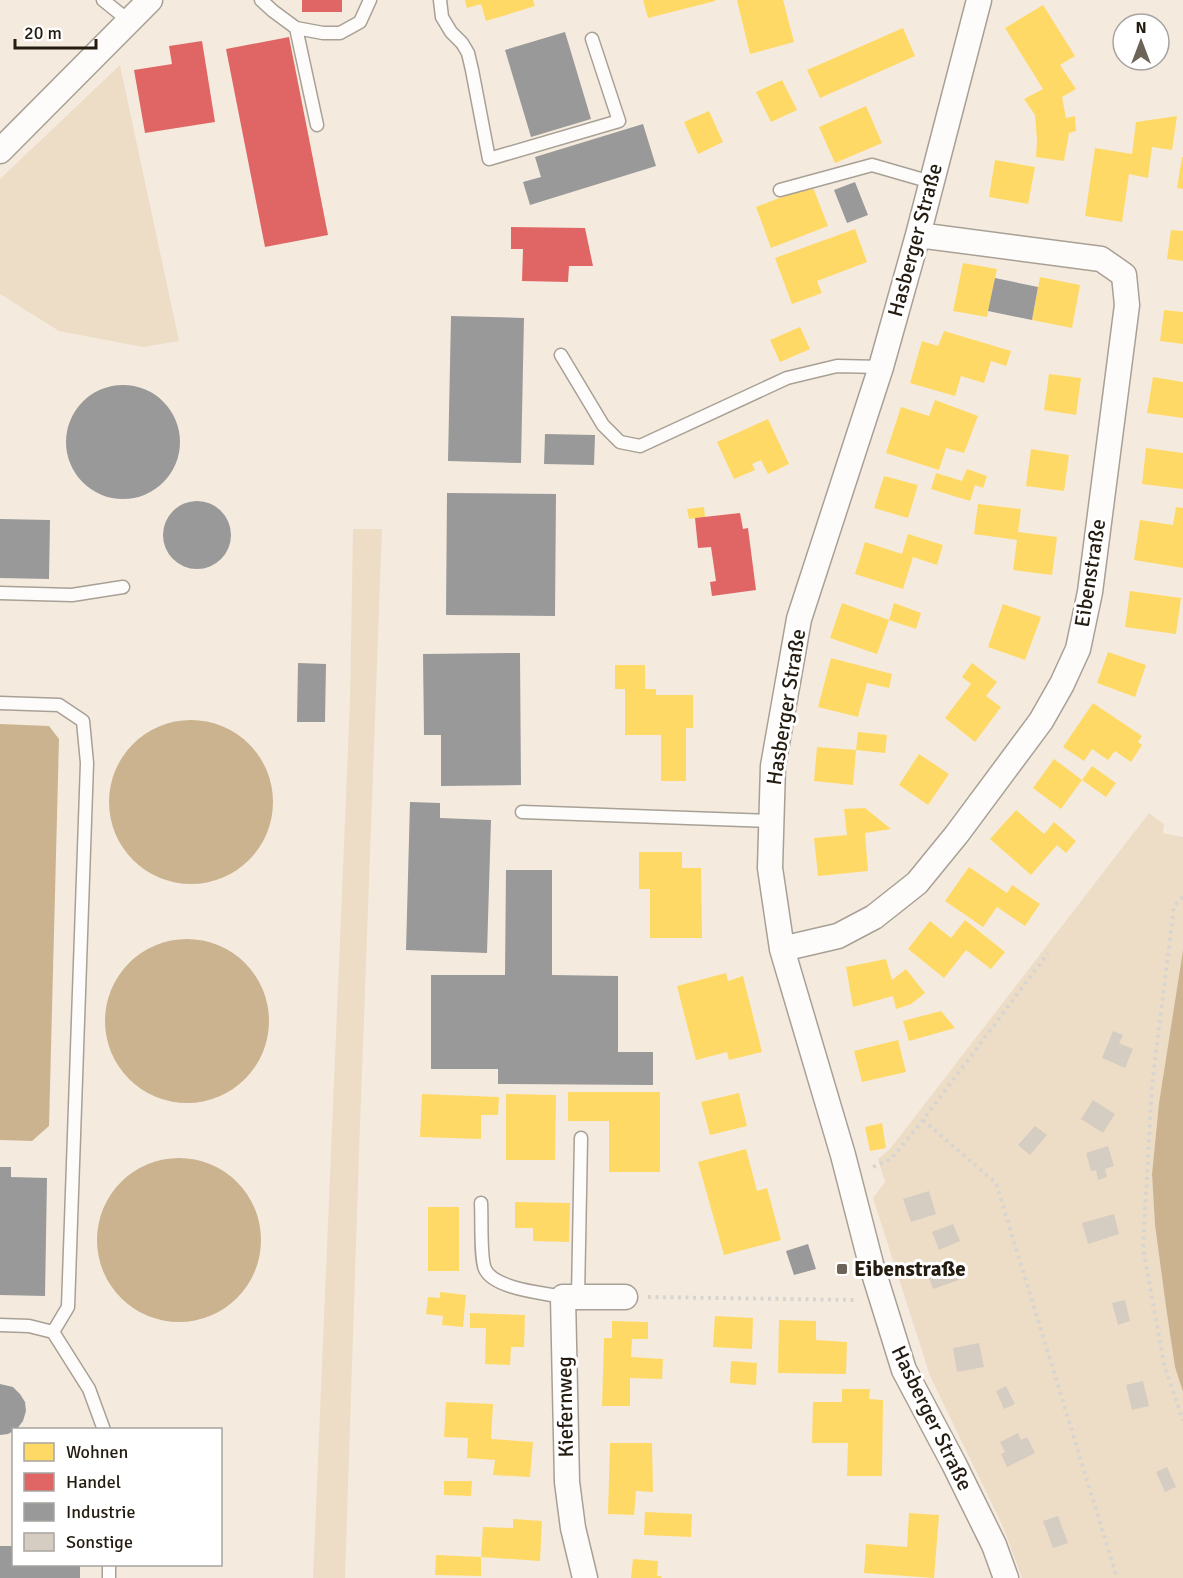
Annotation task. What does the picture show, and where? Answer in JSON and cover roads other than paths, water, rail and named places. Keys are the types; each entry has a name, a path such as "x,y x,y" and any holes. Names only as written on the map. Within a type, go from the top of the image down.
{"street":[{"path":"0,151 150,0"},
{"name":"Hasberger Straße","path":"979,0 881,367 799,619 773,766 770,868 782,949 843,1155 882,1301 904,1370 990,1536 1006,1578"},
{"name":"Eibenstraße","path":"782,949 838,936 874,917 917,883 1041,722 1078,649 1090,592 1127,305 1124,275 1101,259 918,235"},
{"path":"571,1297 625,1297"},
{"name":"Kiefernweg","path":"571,1297 567,1482 573,1528 585,1578"}],"lane":[{"path":"103,0 129,21"},
{"path":"261,0 296,28 323,33 340,33 360,22 370,0"},
{"path":"440,0 442,17 468,53 489,159 619,121 592,39"},
{"path":"296,28 317,125"},
{"path":"780,190 872,165 931,182"},
{"path":"561,355 603,425 620,442 640,446 787,378 837,366 881,367"},
{"path":"0,593 72,595 123,587"},
{"path":"0,703 59,705 83,721 87,763 68,1306 53,1332"},
{"path":"522,812 771,821"},
{"path":"481,1203 485,1269 492,1277 506,1285 571,1297 580,1138"},
{"path":"0,1325 29,1326 53,1332 89,1389 103,1428"}],"place":[{"name":"Eibenstraße","path":"842,1269"}]}
